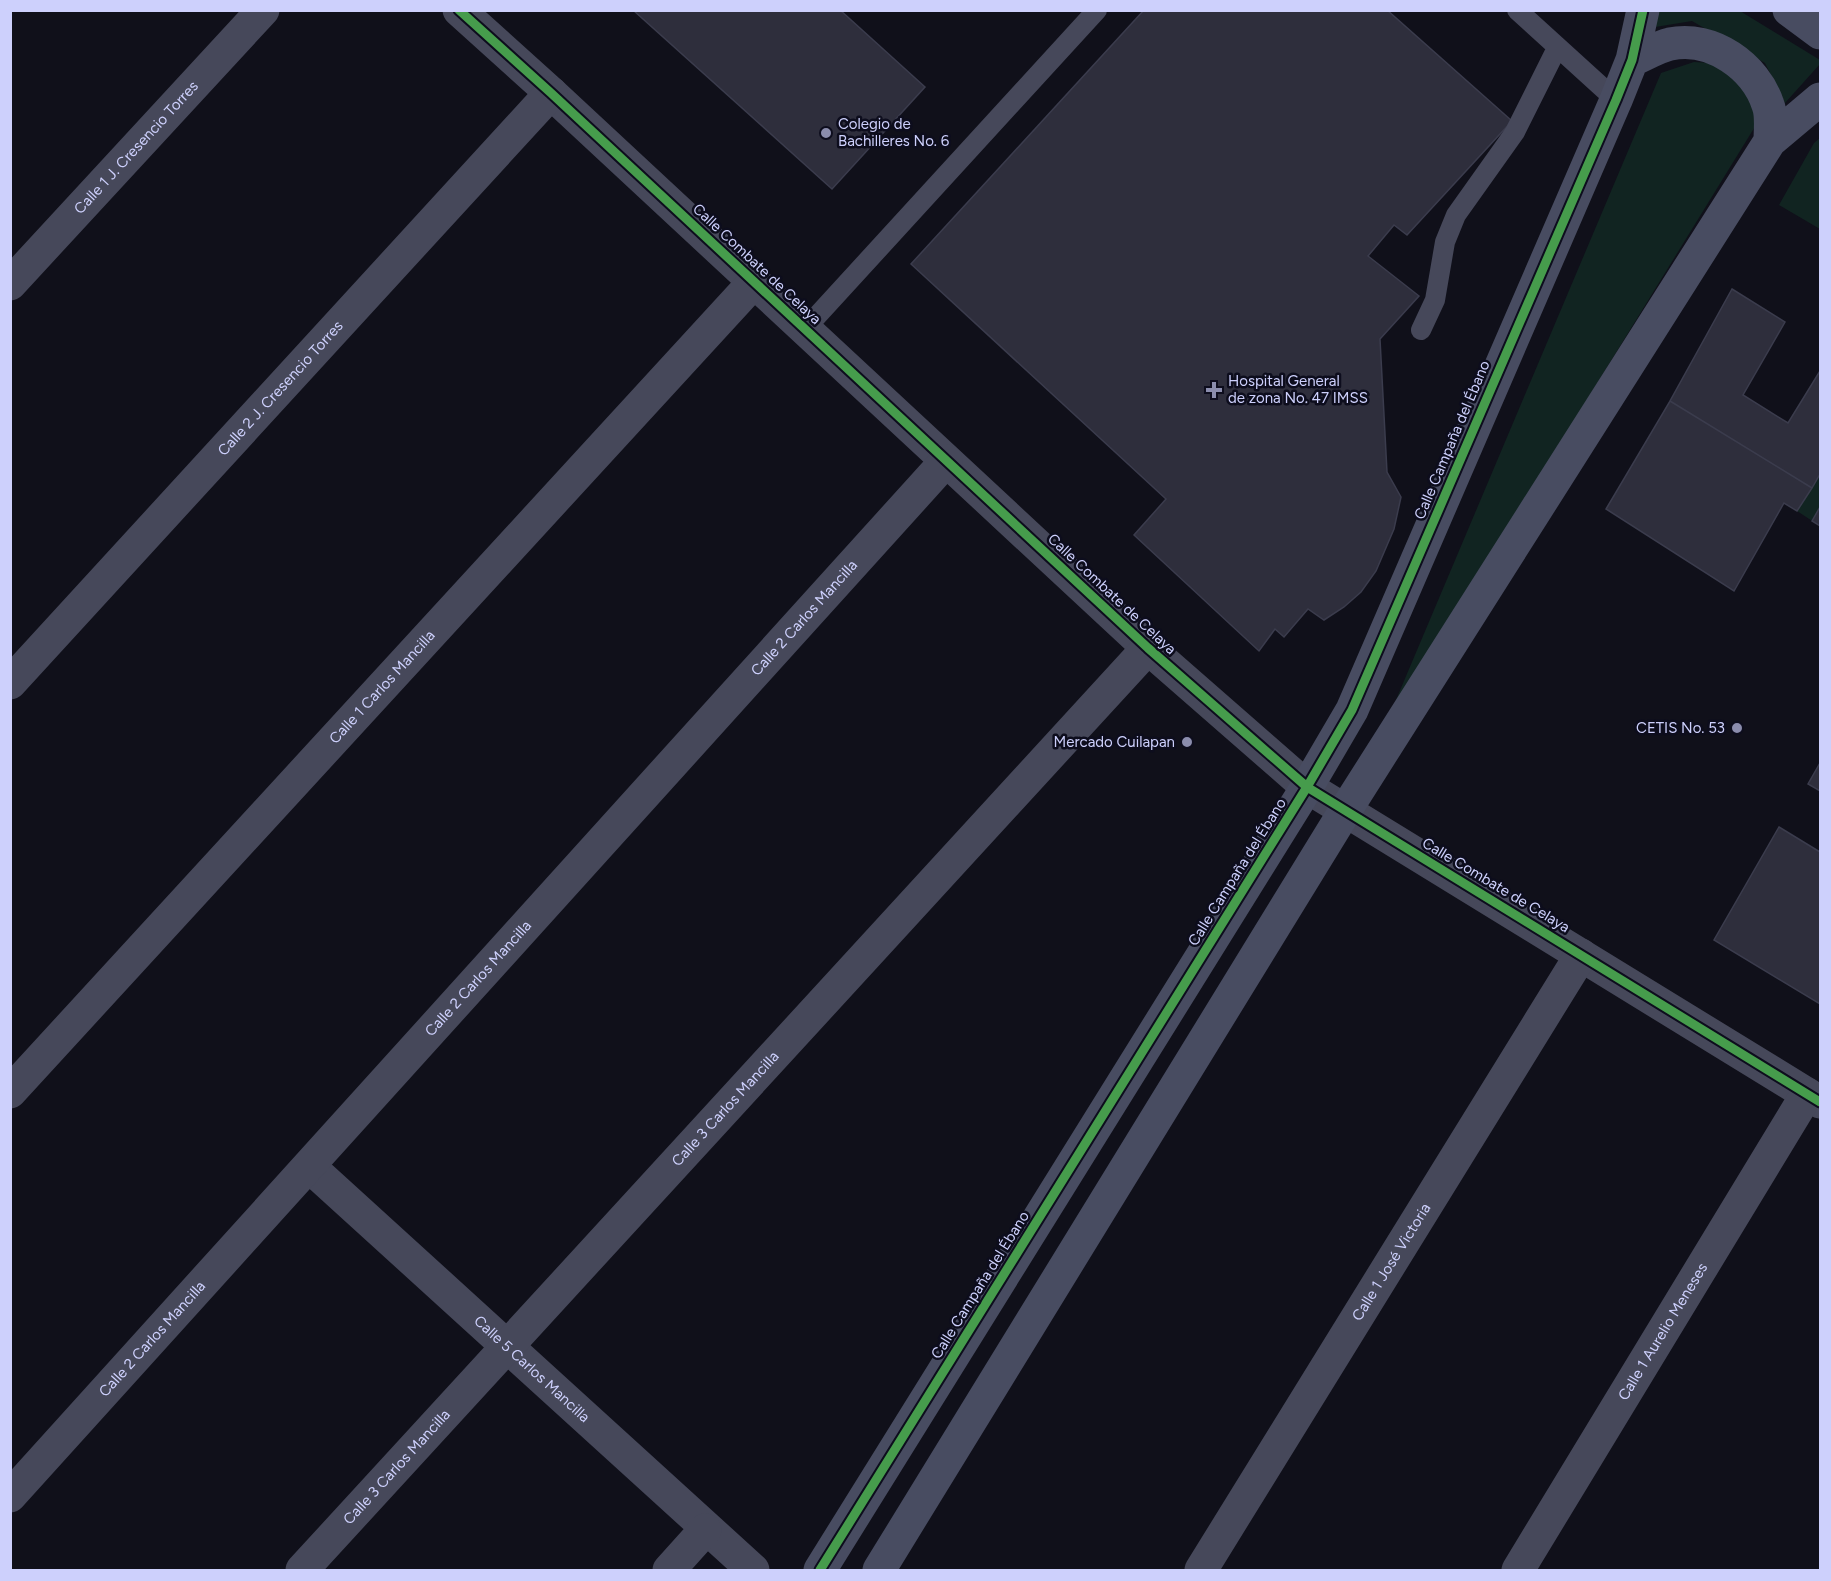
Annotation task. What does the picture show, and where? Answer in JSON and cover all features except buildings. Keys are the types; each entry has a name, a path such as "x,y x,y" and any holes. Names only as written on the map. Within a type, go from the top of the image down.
{"street":[{"name":"Calle 1 J. Cresencio Torres","path":"10,284 263,10"},
{"name":"Calle Combate de Celaya","path":"459,10 1148,648 1307,787 1814,1098"},
{"name":"Calle Campaña del Ébano","path":"820,1570 1307,787 1352,710 1616,100 1632,60 1643,10"},
{"path":"1789,10 1821,33"},
{"path":"1632,60 1671,44 1705,45 1735,59 1755,78 1769,106 1770,141"},
{"name":"Calle 2 J. Cresencio Torres","path":"10,683 551,93"},
{"path":"879,1570 1345,810 1770,141 1821,99"},
{"name":"Calle 1 Carlos Mancilla","path":"10,1092 754,282"},
{"name":"Calle 2 Carlos Mancilla","path":"10,1496 310,1167 946,461"},
{"name":"Calle 3 Carlos Mancilla","path":"302,1570 504,1347 1148,648"},
{"name":"Calle 1 José Victoria","path":"1201,1570 1581,955"},
{"name":"Calle 1 Aurelio Meneses","path":"1518,1570 1814,1098"},
{"name":"Calle 5 Carlos Mancilla","path":"310,1167 705,1530 753,1570"},
{"path":"669,1570 705,1530"}],"lane":[{"path":"805,329 1097,10"},
{"path":"1517,10 1616,100"},
{"path":"1421,330 1435,300 1444,242 1456,215 1515,132 1557,48"}],"green space":[{"path":"1651,11 1740,11 1820,60 1820,64 1785,103 1765,63 1692,21 1649,28"},
{"path":"1694,62 1728,64 1752,92 1756,125 1382,733 1661,73"},
{"path":"1820,138 1820,229 1779,205 1814,143"},
{"path":"1820,474 1820,526 1797,511"}],"cycle path":[{"path":"459,10 1148,648 1307,787 1820,1102"},
{"path":"820,1570 1307,787 1352,710 1616,100 1632,60 1643,10"}],"place":[{"name":"Colegio de Bachilleres No. 6","path":"826,133"},
{"name":"Hospital General de zona No. 47 IMSS","path":"1214,390"},
{"name":"CETIS No. 53","path":"1737,728"},
{"name":"Mercado Cuilapan","path":"1187,742"}]}
